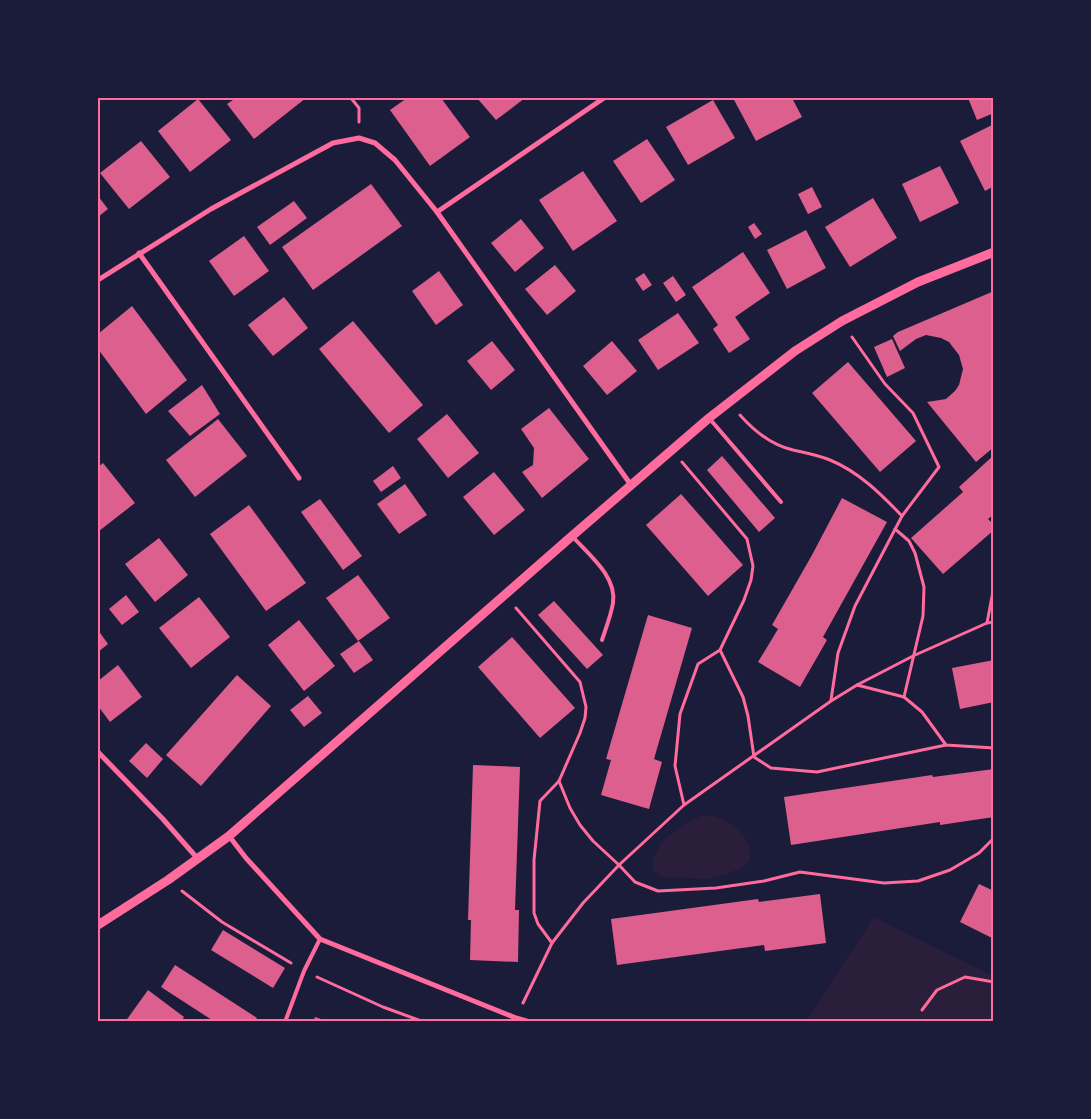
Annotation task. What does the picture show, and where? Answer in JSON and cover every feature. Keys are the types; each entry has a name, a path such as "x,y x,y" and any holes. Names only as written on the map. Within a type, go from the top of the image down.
{"street":[{"path":"437,212 604,98"},
{"path":"98,280 211,209 333,143 359,138 375,144 395,160 437,212 631,485"},
{"path":"98,925 198,859 229,836 709,418 795,351 842,321 918,282 994,252"},
{"path":"139,253 299,478"},
{"path":"98,752 162,818 198,859"},
{"path":"229,836 320,939 530,1022"}],"lane":[{"path":"709,418 781,502"},
{"path":"572,536 606,574 613,587 614,601 602,640"},
{"path":"285,1022 304,971 320,939"}],"path":[{"path":"351,98 359,108 359,138"},
{"path":"831,701 838,653 855,606 902,516 939,467 913,413 885,384 842,321"},
{"path":"729,404 761,436 774,444 822,457 871,484 902,516"},
{"path":"672,450 747,539 753,566 751,580 744,600 720,650 698,664 680,714 675,766 684,805"},
{"path":"895,529 909,541 915,553 924,586 923,616 904,698"},
{"path":"987,623 994,586"},
{"path":"504,595 580,682 586,707 586,718 559,780 540,801 534,860 534,913 538,924 552,943"},
{"path":"516,1018 552,943 583,903 619,864 684,805 831,701 857,685 913,656 987,623 994,622"},
{"path":"720,650 743,697 754,757 771,768 817,772 946,745 994,748"},
{"path":"857,685 904,698 922,712 946,745"},
{"path":"559,780 570,808 580,825 593,841 619,864 634,882 658,891 764,881 800,872 884,884 918,881 950,870 979,853 994,838"},
{"path":"922,1010 937,990 965,977 994,982"}],"shaded area":[{"path":"701,816 715,816 730,823 745,839 751,852 751,859 742,868 707,879 663,877 653,870 653,861 661,844 684,824"},
{"path":"874,917 993,976 993,1021 806,1022"}],"building":[{"path":"236,98 306,98 254,139 227,104"},
{"path":"407,98 441,98 470,137 430,166 390,110"},
{"path":"477,98 525,98 496,120"},
{"path":"733,98 792,98 802,117 756,141"},
{"path":"968,98 994,98 994,113 977,120"},
{"path":"198,99 231,140 190,172 158,131"},
{"path":"713,100 735,138 688,165 666,127"},
{"path":"994,124 994,186 985,191 960,141"},
{"path":"647,139 675,180 641,203 613,161"},
{"path":"141,141 170,177 129,209 100,173"},
{"path":"940,166 959,203 920,222 902,184"},
{"path":"583,171 617,221 573,251 539,200"},
{"path":"371,184 402,226 313,290 282,247"},
{"path":"812,187 822,207 808,214 798,194"},
{"path":"98,196 108,209 98,217"},
{"path":"873,198 897,238 850,267 825,227"},
{"path":"294,201 307,218 270,245 257,227"},
{"path":"521,219 544,248 515,272 491,243"},
{"path":"754,223 762,234 755,239 748,227"},
{"path":"806,230 826,268 787,289 767,250"},
{"path":"244,236 269,271 234,296 209,261"},
{"path":"743,252 770,293 735,317 750,339 729,353 713,329 718,325 692,287"},
{"path":"555,265 576,291 547,315 525,289"},
{"path":"439,271 463,305 436,325 412,291"},
{"path":"644,273 652,285 643,291 635,279"},
{"path":"673,276 686,295 676,302 663,283"},
{"path":"994,291 994,447 976,462 927,402 946,399 955,391 959,385 963,369 959,355 949,342 926,335 916,339 900,351 893,336 898,332"},
{"path":"284,297 308,328 273,356 248,325"},
{"path":"132,306 187,380 146,414 98,349 98,334"},
{"path":"678,313 699,343 658,370 638,340"},
{"path":"353,321 423,405 389,433 319,349"},
{"path":"892,339 905,368 887,377 874,347"},
{"path":"492,341 515,370 491,390 467,361"},
{"path":"612,341 637,371 607,395 583,366"},
{"path":"848,362 916,441 880,472 812,393"},
{"path":"202,385 220,414 190,436 168,411"},
{"path":"549,408 589,459 542,498 522,472 533,465 534,448 521,429"},
{"path":"447,414 479,453 448,478 417,439"},
{"path":"218,419 247,456 195,497 166,460"},
{"path":"994,455 994,514 988,519 994,525 994,530 943,574 911,538 963,492 959,487"},
{"path":"722,456 775,518 759,532 707,470"},
{"path":"103,463 135,503 99,531 98,467"},
{"path":"393,466 401,478 381,492 373,481"},
{"path":"494,472 525,510 494,535 463,497"},
{"path":"405,484 427,515 399,534 377,504"},
{"path":"681,494 743,565 708,596 646,525"},
{"path":"842,498 887,522 823,637 827,640 800,687 758,662 778,629 772,625"},
{"path":"320,499 362,556 343,570 301,512"},
{"path":"249,505 306,583 266,611 210,534"},
{"path":"159,538 188,575 155,602 125,564"},
{"path":"358,575 390,618 358,641 326,598"},
{"path":"126,595 139,612 122,625 109,609"},
{"path":"199,597 230,637 191,668 159,628"},
{"path":"554,601 603,655 587,669 538,615"},
{"path":"648,615 692,628 654,759 662,762 649,809 601,795 611,760 606,759"},
{"path":"299,620 335,666 304,691 268,645"},
{"path":"98,630 108,644 98,652"},
{"path":"512,637 575,708 540,738 478,667"},
{"path":"359,641 373,660 354,673 340,654"},
{"path":"994,660 994,702 960,709 952,668"},
{"path":"118,665 142,697 110,722 98,706 98,681"},
{"path":"237,675 271,706 201,786 166,755"},
{"path":"308,696 322,713 304,727 290,710"},
{"path":"146,743 163,759 147,778 129,761"},
{"path":"473,765 520,767 515,910 519,910 518,962 470,960 471,920 468,920"},
{"path":"994,769 994,817 940,825 940,822 791,845 784,797 932,775 933,777"},
{"path":"979,884 994,891 994,939 960,922"},
{"path":"820,894 826,943 765,951 764,945 617,965 611,919 758,899 759,902"},
{"path":"223,930 285,968 273,988 211,950"},
{"path":"175,965 257,1018 254,1022 215,1022 161,987"},
{"path":"148,990 184,1017 181,1022 125,1022"},
{"path":"315,1017 327,1021 327,1022 313,1022"}]}
